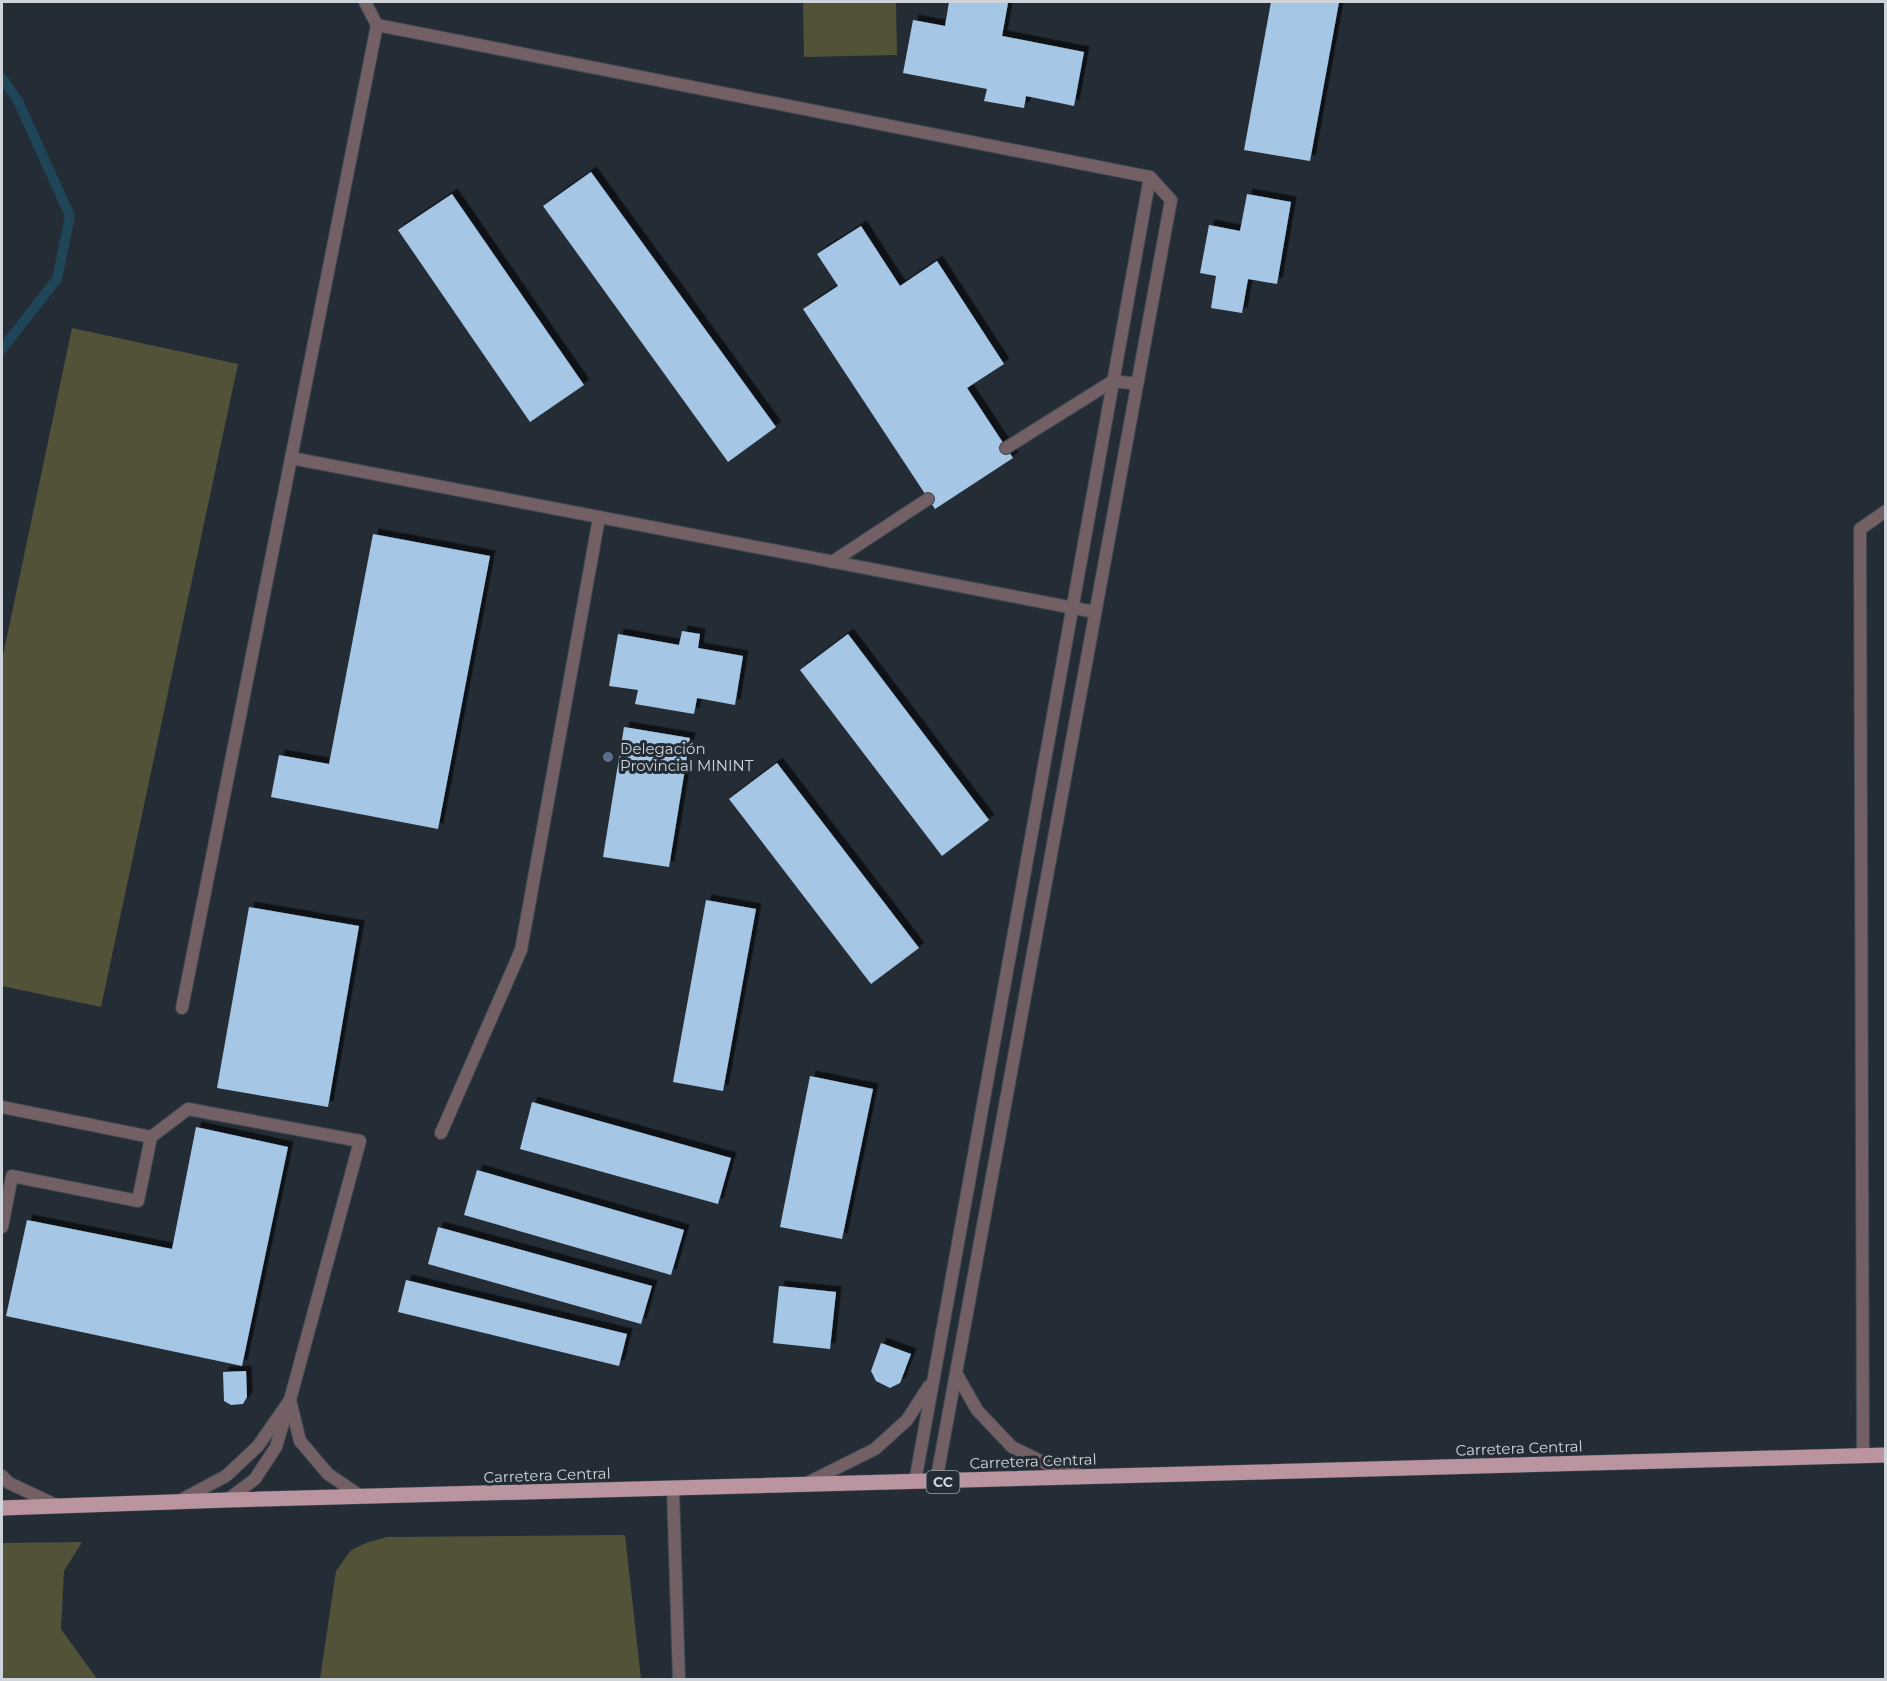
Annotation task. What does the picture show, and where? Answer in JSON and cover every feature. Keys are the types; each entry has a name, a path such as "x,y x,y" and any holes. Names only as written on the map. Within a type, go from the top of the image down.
{"main road":[{"name":"Carretera Central","path":"2,1508 1886,1455"}],"street":[{"path":"182,1008 377,25 365,2"},
{"path":"377,25 1150,177 1171,200 936,1482"},
{"path":"915,1482 1150,177"},
{"path":"1006,448 1113,381 1137,384"},
{"path":"291,458 1095,612"},
{"path":"832,562 928,499"},
{"path":"1863,1456 1860,529 1886,511"},
{"path":"441,1133 521,950 599,518"},
{"path":"2,1107 151,1137"},
{"path":"2,1227 12,1176 138,1201 151,1137 188,1109 360,1140 276,1447 255,1479 227,1500"},
{"path":"956,1372 977,1410 1012,1447 1053,1467 1090,1478"},
{"path":"801,1486 874,1449 908,1420 933,1379"},
{"path":"290,1400 300,1441 328,1474 363,1498"},
{"path":"175,1503 226,1476 258,1446 290,1400"},
{"path":"2,1476 9,1484 59,1506"},
{"path":"673,1489 679,1680"}],"green space":[{"path":"803,2 896,2 897,55 804,57"},
{"path":"72,328 238,364 101,1007 2,986 2,660"},
{"path":"625,1535 641,1679 320,1679 336,1571 351,1550 387,1537"},
{"path":"82,1542 64,1571 61,1629 97,1679 2,1679 2,1543"}],"building":[{"path":"949,2 1008,3 1002,36 1084,52 1074,106 1026,96 1024,108 984,101 987,89 903,73 913,20 945,26"},
{"path":"1271,2 1339,2 1310,161 1244,150"},
{"path":"591,172 776,427 728,462 543,206"},
{"path":"452,194 584,385 530,422 398,230"},
{"path":"1247,194 1291,202 1277,284 1248,279 1242,313 1211,308 1216,276 1200,273 1209,225 1240,231"},
{"path":"861,226 900,286 937,261 1004,364 967,388 1013,458 935,509 803,309 838,286 817,254"},
{"path":"373,534 490,556 438,829 271,797 279,755 329,764"},
{"path":"682,631 700,634 698,648 743,656 735,705 697,698 694,714 635,704 638,690 609,686 618,634 679,645"},
{"path":"848,634 989,820 942,856 800,670"},
{"path":"624,727 690,738 669,867 603,857"},
{"path":"777,763 919,948 871,984 729,799"},
{"path":"706,900 756,909 723,1091 673,1082"},
{"path":"249,907 359,926 328,1107 217,1088"},
{"path":"810,1076 873,1089 842,1239 780,1227"},
{"path":"532,1102 731,1158 718,1204 520,1149"},
{"path":"196,1127 288,1147 242,1366 6,1316 27,1220 172,1249"},
{"path":"477,1170 684,1230 671,1275 464,1215"},
{"path":"438,1227 652,1286 641,1324 428,1264"},
{"path":"406,1280 627,1334 619,1366 398,1312"},
{"path":"779,1286 836,1292 830,1349 773,1343"},
{"path":"881,1343 911,1354 900,1383 890,1388 876,1381 871,1371"},
{"path":"246,1371 247,1397 243,1404 231,1405 224,1401 223,1372"}],"waterway":[{"path":"2,78 18,101 70,216 57,279 2,349"}],"place":[{"name":"Delegación Provincial MININT","path":"608,757"}]}
